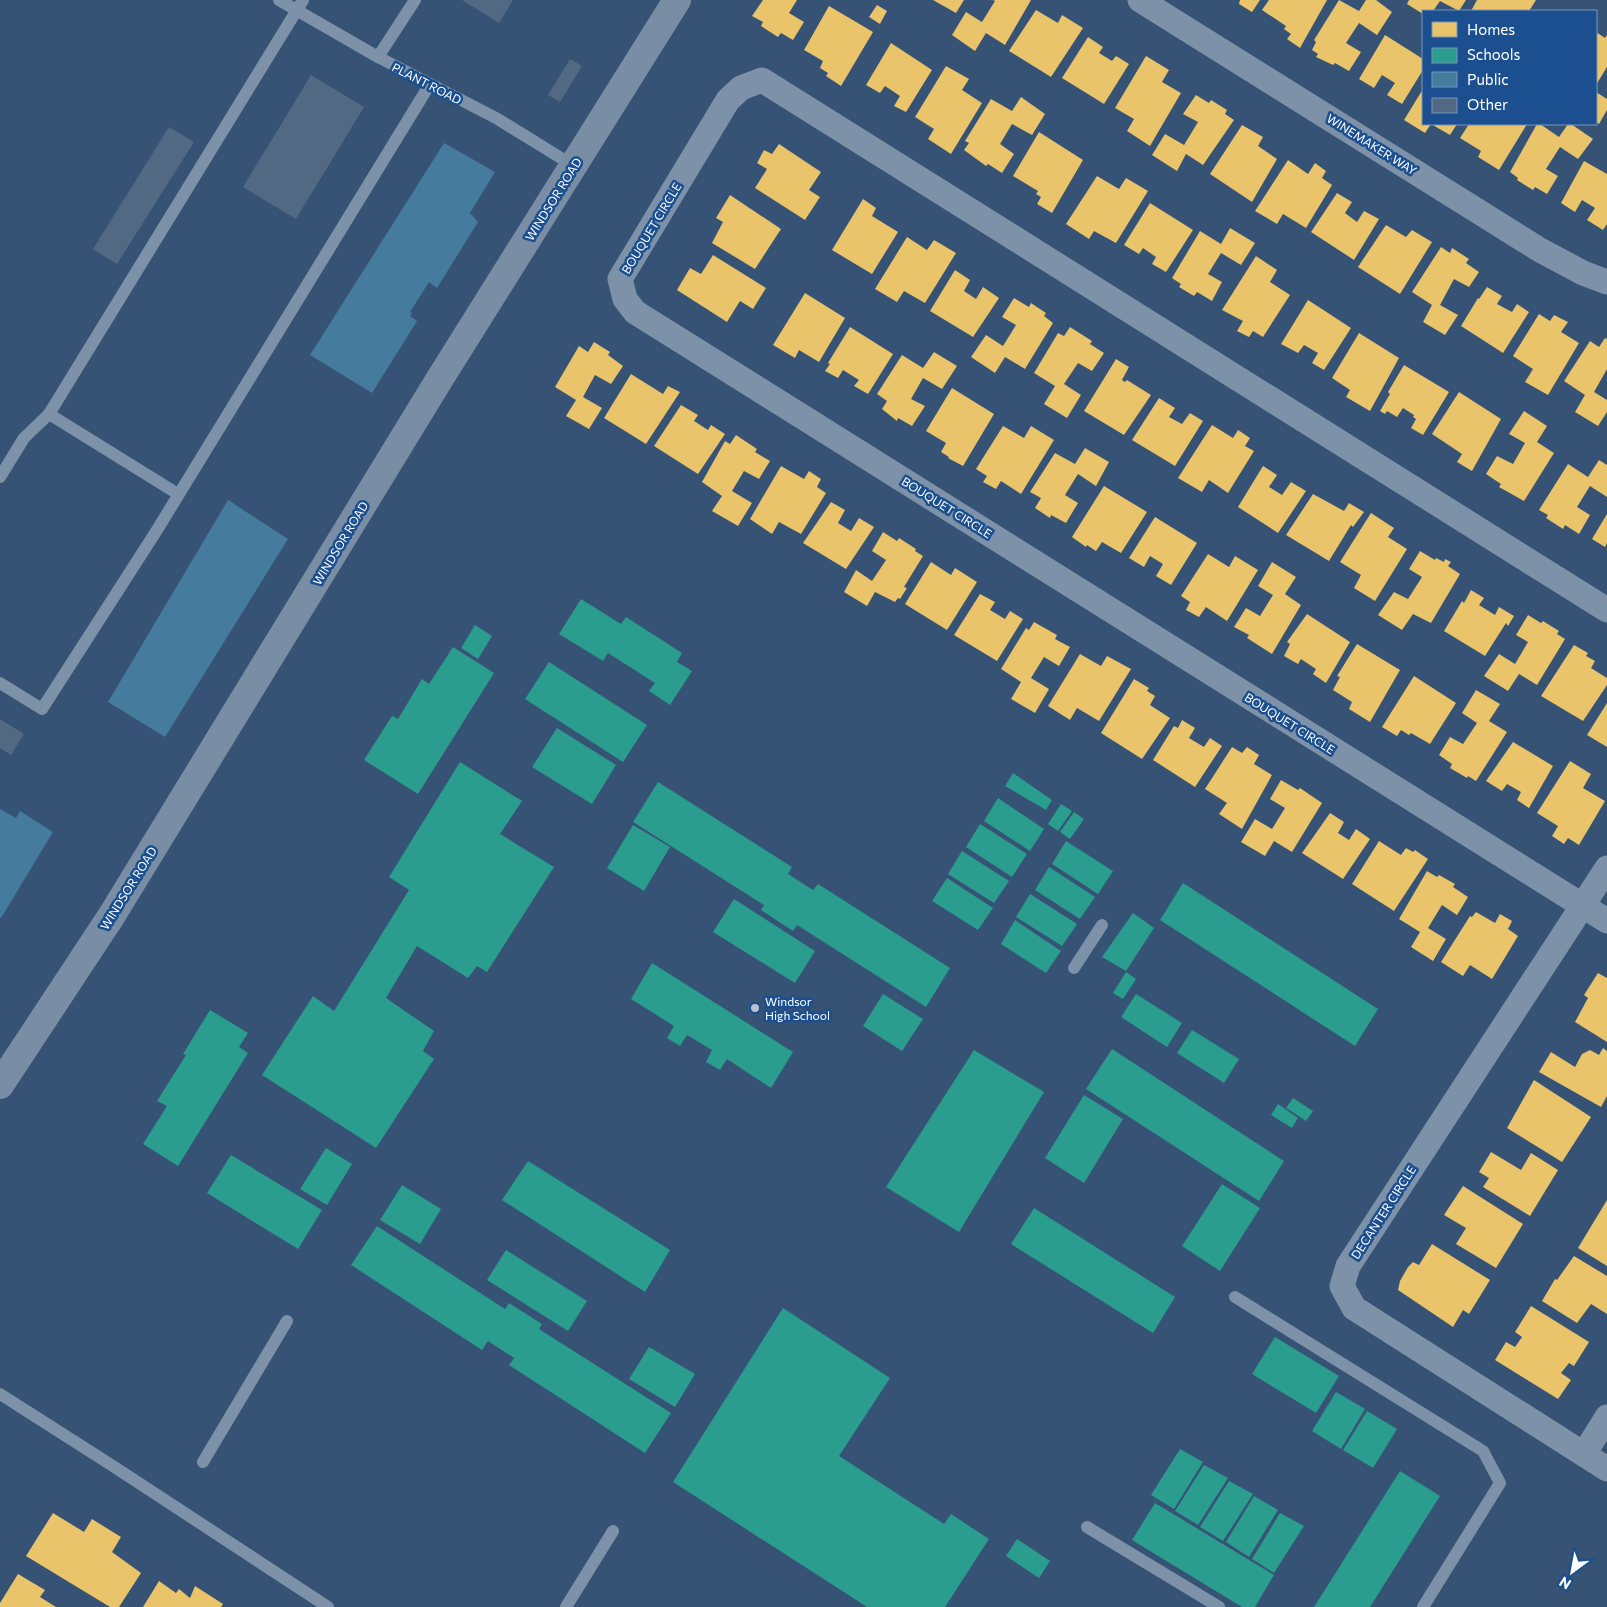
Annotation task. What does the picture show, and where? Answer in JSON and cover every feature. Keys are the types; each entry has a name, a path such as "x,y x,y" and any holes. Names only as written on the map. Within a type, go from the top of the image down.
{"main road":[{"name":"WINDSOR ROAD","path":"0,1085 112,915 439,380 677,0"}],"street":[{"name":"WINEMAKER WAY","path":"1140,0 1540,250 1583,273 1607,282"},
{"name":"BOUQUET CIRCLE","path":"1583,906 635,312 625,298 620,278 728,100 741,88 762,80 1607,610"},
{"name":"DECANTER CIRCLE","path":"1607,868 1348,1266 1342,1286 1354,1308 1607,1469"},
{"path":"1583,906 1607,921"},
{"path":"1584,1454 1607,1417"}],"lane":[{"name":"PLANT ROAD","path":"279,0 300,6 378,58 496,118 574,166"},
{"path":"378,58 415,0"},
{"path":"0,477 24,438 49,414 300,6"},
{"path":"0,683 42,709 178,494 430,84"},
{"path":"49,414 178,494"},
{"path":"1074,968 1102,925"},
{"path":"1235,1297 1484,1451 1500,1483 1423,1607"},
{"path":"203,1462 287,1321"},
{"path":"0,1394 328,1607"},
{"path":"1087,1527 1219,1607"},
{"path":"566,1607 613,1531"}],"building: Homes":[{"path":"763,0 797,0 789,13 804,22 793,40 781,33 778,37 761,26 763,22 752,16"},
{"path":"933,0 964,0 956,13"},
{"path":"993,0 1031,0 1005,45 986,33 975,51 952,35 966,12 982,22 995,1"},
{"path":"1240,0 1260,0 1252,12 1239,4"},
{"path":"1269,0 1327,0 1300,48 1287,39 1291,34 1284,29 1286,26 1262,10"},
{"path":"1339,0 1359,11 1366,0 1376,0 1392,12 1377,35 1359,23 1346,43 1361,52 1349,71 1335,63 1333,65 1316,57 1318,54 1312,50 1316,42 1314,40"},
{"path":"1409,0 1466,0 1460,10 1440,1 1434,10 1422,10 1422,13 1407,4"},
{"path":"1477,0 1536,0 1530,10 1472,10"},
{"path":"877,5 887,11 880,24 869,17"},
{"path":"829,6 873,32 841,86 826,76 828,73 820,68 823,61 804,50"},
{"path":"1036,10 1058,23 1062,15 1083,28 1051,77 1009,51"},
{"path":"1597,33 1605,38 1607,35 1607,67 1597,83"},
{"path":"1385,35 1422,58 1422,72 1402,104 1387,95 1395,83 1382,75 1374,88 1359,79"},
{"path":"1088,37 1103,47 1099,53 1112,61 1116,56 1129,64 1104,104 1062,78"},
{"path":"891,43 932,70 906,112 894,106 900,96 885,86 880,93 866,85"},
{"path":"1146,56 1169,70 1162,82 1181,93 1150,146 1127,131 1134,119 1115,108"},
{"path":"946,66 969,79 962,90 982,103 951,154 928,139 934,129 915,117"},
{"path":"1422,91 1422,125 1430,125 1425,133 1404,120"},
{"path":"1597,93 1607,99 1607,110 1599,124 1597,123"},
{"path":"1196,95 1209,103 1211,100 1227,110 1225,114 1234,120 1203,165 1186,154 1177,171 1152,155 1165,134 1184,145 1198,122 1183,114"},
{"path":"1021,97 1045,114 1032,135 1012,124 1000,144 1014,154 1002,173 988,164 986,166 964,150 969,143 965,141 991,99 1012,111"},
{"path":"1242,125 1263,137 1258,146 1277,159 1252,202 1210,174"},
{"path":"1433,125 1456,125 1450,135"},
{"path":"1468,125 1526,125 1499,170 1478,157 1481,151 1460,138"},
{"path":"1536,125 1541,125 1559,137 1567,125 1572,125 1593,139 1578,159 1560,147 1546,169 1558,176 1547,194 1535,187 1533,190 1517,180 1518,178 1510,172"},
{"path":"1039,132 1083,160 1052,213 1037,204 1041,197 1036,194 1038,191 1013,176"},
{"path":"779,144 821,172 809,190 820,197 805,220 755,188 767,169 757,163 764,150 772,154"},
{"path":"1288,160 1308,174 1315,163 1326,171 1322,178 1332,185 1306,228 1283,214 1277,224 1255,211"},
{"path":"1584,161 1607,174 1607,224 1603,230 1587,220 1595,208 1582,200 1575,212 1561,203"},
{"path":"1097,176 1119,189 1126,178 1148,191 1116,243 1094,231 1089,239 1066,224"},
{"path":"1337,193 1352,202 1345,213 1357,222 1364,211 1379,219 1354,260 1311,232"},
{"path":"730,195 781,229 755,269 712,243 723,222 716,218"},
{"path":"863,199 876,208 872,216 898,232 872,274 832,250"},
{"path":"1150,203 1193,230 1166,272 1152,264 1156,257 1143,248 1139,254 1124,245"},
{"path":"1386,225 1406,237 1412,230 1432,242 1400,294 1358,267"},
{"path":"1230,228 1255,243 1241,265 1221,253 1208,274 1222,282 1212,301 1197,292 1194,296 1179,287 1181,284 1172,278 1200,231 1221,244"},
{"path":"907,237 927,250 934,240 956,253 925,303 904,291 897,302 875,289"},
{"path":"1441,247 1450,253 1452,248 1469,259 1466,263 1479,272 1469,287 1454,279 1440,305 1458,315 1445,335 1423,322 1432,305 1412,292"},
{"path":"713,255 766,288 753,309 740,301 727,322 677,290 690,268 701,274"},
{"path":"1256,256 1277,270 1270,282 1290,295 1263,337 1253,331 1249,337 1237,331 1243,321 1222,310"},
{"path":"955,270 970,280 964,291 976,299 983,287 999,298 973,337 930,311"},
{"path":"1487,287 1502,296 1497,304 1512,312 1517,304 1529,312 1503,353 1461,326"},
{"path":"805,293 845,318 819,362 799,350 795,358 773,345"},
{"path":"1014,298 1029,307 1031,303 1046,313 1044,316 1053,323 1025,369 1005,357 995,373 971,357 986,335 1003,346 1016,325 1002,317"},
{"path":"1308,300 1351,328 1324,370 1312,363 1318,353 1304,345 1298,353 1281,344"},
{"path":"1539,314 1550,321 1554,315 1568,322 1561,332 1579,343 1548,395 1525,382 1533,369 1513,356"},
{"path":"850,327 893,354 868,394 854,386 859,380 843,370 838,378 825,371"},
{"path":"1070,327 1092,341 1090,344 1104,353 1092,371 1078,363 1064,384 1081,395 1067,418 1044,404 1055,386 1034,373 1058,333 1064,336"},
{"path":"1359,333 1399,358 1370,411 1346,397 1350,390 1332,378"},
{"path":"1605,338 1607,339 1607,369 1594,392 1607,400 1607,412 1598,426 1575,412 1585,395 1564,381 1590,341 1599,347"},
{"path":"594,342 610,352 608,355 623,366 611,384 595,375 583,397 602,408 589,429 566,416 576,400 555,387 579,346 588,352"},
{"path":"934,352 957,366 942,389 923,378 911,399 925,406 912,426 898,418 897,421 882,409 887,401 877,394 902,355 923,368"},
{"path":"1116,359 1129,367 1122,380 1125,382 1127,380 1151,395 1124,435 1084,411"},
{"path":"1404,365 1449,392 1423,435 1411,428 1416,419 1413,417 1414,415 1403,408 1397,417 1387,411 1385,414 1380,411 1390,394 1388,392"},
{"path":"631,374 663,394 668,386 680,392 646,444 604,418"},
{"path":"952,388 994,414 963,466 941,452 946,443 926,431"},
{"path":"1459,392 1501,419 1472,471 1457,462 1462,454 1432,434"},
{"path":"1159,398 1175,408 1169,417 1182,424 1190,413 1203,421 1175,466 1132,440"},
{"path":"681,405 698,415 694,421 708,430 711,425 725,434 698,474 654,446"},
{"path":"1524,411 1547,426 1537,442 1554,453 1524,501 1499,487 1501,484 1486,474 1497,456 1513,464 1525,443 1509,434"},
{"path":"1212,425 1233,438 1238,430 1250,438 1245,446 1254,451 1228,493 1209,480 1202,492 1178,478"},
{"path":"1003,426 1024,438 1031,426 1054,440 1021,494 1001,481 996,489 983,482 987,476 976,469"},
{"path":"736,435 757,449 755,452 770,461 759,479 744,471 732,491 752,503 738,526 712,511 722,496 702,482 725,441 730,444"},
{"path":"1085,448 1109,462 1096,486 1078,474 1065,495 1078,503 1066,523 1051,515 1050,518 1035,508 1041,498 1030,492 1055,453 1075,464"},
{"path":"1599,460 1607,465 1607,497 1590,486 1577,507 1590,515 1579,534 1565,525 1563,529 1546,518 1548,515 1539,510 1568,464 1588,477"},
{"path":"781,466 804,479 809,471 821,479 817,487 826,493 801,534 779,522 772,534 750,519"},
{"path":"1263,466 1277,475 1269,487 1282,495 1291,482 1306,491 1278,533 1238,507"},
{"path":"1104,486 1147,512 1121,553 1102,542 1096,551 1087,545 1086,547 1072,537"},
{"path":"1313,494 1344,511 1349,503 1364,512 1353,527 1351,525 1329,561 1286,535"},
{"path":"831,502 845,510 838,523 851,531 859,518 874,527 846,569 803,543"},
{"path":"1371,513 1394,528 1388,537 1407,549 1375,601 1354,588 1361,575 1340,562"},
{"path":"1607,514 1607,543 1605,547 1592,539"},
{"path":"1155,517 1197,543 1171,585 1156,576 1163,564 1150,556 1144,567 1129,558"},
{"path":"883,532 897,541 899,538 923,556 904,587 907,588 900,599 898,598 895,602 875,592 867,606 844,592 856,570 872,581 886,560 872,551"},
{"path":"1420,551 1435,560 1436,558 1444,562 1445,559 1451,562 1448,566 1460,574 1431,623 1413,614 1402,630 1378,615 1394,592 1408,599 1422,577 1409,569"},
{"path":"1208,554 1229,567 1235,556 1258,570 1227,621 1206,607 1199,617 1186,610 1190,602 1181,596"},
{"path":"931,562 951,575 955,568 977,582 947,630 905,604"},
{"path":"1272,562 1296,577 1285,594 1301,605 1272,654 1247,638 1249,635 1234,627 1246,608 1260,616 1273,595 1258,586"},
{"path":"1471,590 1484,598 1479,605 1495,615 1499,607 1514,616 1508,626 1506,623 1485,656 1444,631"},
{"path":"980,594 995,602 990,610 1005,619 1010,611 1023,619 997,661 954,635"},
{"path":"1307,614 1350,642 1326,683 1313,674 1316,669 1301,659 1298,664 1284,656 1290,644 1287,642"},
{"path":"1528,615 1541,623 1543,621 1559,631 1557,634 1565,639 1537,685 1519,674 1508,691 1484,676 1499,654 1515,664 1528,642 1516,635"},
{"path":"1034,622 1057,635 1055,639 1070,647 1059,666 1044,657 1031,678 1049,689 1035,713 1011,699 1021,682 1001,669 1026,628 1029,630"},
{"path":"1357,644 1400,670 1370,722 1349,709 1352,702 1333,690 1340,677 1337,676"},
{"path":"1574,645 1588,653 1586,656 1595,661 1591,668 1607,678 1607,685 1583,721 1541,696"},
{"path":"1080,654 1101,666 1107,656 1131,669 1099,721 1077,708 1070,720 1048,706"},
{"path":"1414,676 1456,703 1430,744 1411,733 1409,735 1401,730 1397,736 1382,727"},
{"path":"1134,679 1149,688 1147,691 1155,696 1150,705 1170,718 1142,759 1101,733"},
{"path":"1476,690 1500,704 1489,721 1507,732 1476,781 1450,768 1452,764 1439,755 1450,737 1463,744 1477,723 1462,713"},
{"path":"1607,703 1607,747 1587,735"},
{"path":"1182,720 1195,728 1189,738 1204,747 1210,738 1222,746 1195,787 1153,760 1174,726 1178,728"},
{"path":"1513,742 1553,766 1529,808 1517,800 1521,792 1507,784 1502,791 1486,781"},
{"path":"1232,747 1242,753 1247,747 1259,755 1254,764 1272,775 1242,829 1219,814 1227,803 1205,789"},
{"path":"1570,761 1591,774 1583,788 1605,801 1579,845 1568,838 1564,844 1552,836 1558,826 1537,813"},
{"path":"1281,780 1298,790 1300,788 1322,803 1292,852 1274,841 1265,856 1241,842 1255,819 1272,829 1285,808 1270,799"},
{"path":"1330,813 1344,822 1338,833 1349,840 1356,829 1370,839 1343,879 1302,853"},
{"path":"1379,841 1401,855 1406,848 1413,852 1415,850 1428,859 1394,911 1352,884"},
{"path":"1427,871 1455,884 1453,887 1468,897 1457,915 1442,905 1428,928 1446,939 1433,961 1411,947 1420,932 1399,919"},
{"path":"1476,912 1495,923 1500,914 1512,921 1508,929 1518,936 1492,979 1470,965 1463,976 1441,962 1470,916 1472,917"},
{"path":"1598,973 1607,978 1607,1042 1575,1022 1588,998 1584,995"},
{"path":"1603,1048 1607,1051 1607,1096 1601,1107 1539,1072 1551,1052 1575,1067 1582,1054 1590,1050 1599,1055"},
{"path":"1534,1080 1591,1117 1562,1162 1507,1128"},
{"path":"1491,1152 1521,1170 1531,1153 1558,1170 1530,1216 1483,1187 1489,1178 1479,1172"},
{"path":"1463,1186 1523,1224 1496,1268 1456,1244 1466,1228 1444,1215"},
{"path":"1607,1200 1607,1266 1578,1248"},
{"path":"1432,1244 1490,1280 1469,1314 1463,1310 1453,1327 1398,1290 1400,1281 1408,1267 1413,1262 1419,1265"},
{"path":"1574,1256 1607,1276 1607,1314 1591,1304 1577,1323 1542,1301 1555,1279 1557,1280"},
{"path":"1531,1306 1589,1342 1574,1366 1569,1363 1561,1373 1571,1380 1558,1399 1495,1360 1506,1342 1515,1347 1522,1337 1515,1332"},
{"path":"53,1513 84,1532 92,1519 121,1537 112,1552 141,1573 119,1607 110,1607 26,1556"},
{"path":"18,1574 45,1590 40,1597 56,1607 0,1607 0,1603"},
{"path":"159,1581 176,1593 179,1589 190,1598 195,1586 223,1604 221,1607 143,1607"}],"building: Schools":[{"path":"581,599 621,624 626,617 682,653 677,662 692,671 670,705 649,691 655,683 608,653 603,661 559,634"},
{"path":"475,625 492,636 478,659 461,648"},
{"path":"453,647 494,673 418,794 364,760 392,716 398,719 422,679 429,684"},
{"path":"549,662 647,725 623,762 525,699"},
{"path":"557,728 616,765 592,804 532,767"},
{"path":"460,762 522,801 500,834 554,867 487,972 477,966 468,978 417,946 386,998 434,1031 423,1051 434,1059 376,1148 262,1075 313,996 334,1011 409,890 389,877"},
{"path":"1013,773 1052,800 1046,810 1005,786"},
{"path":"658,782 792,867 788,874 813,890 818,884 950,968 926,1007 797,925 793,931 761,910 764,905 633,822"},
{"path":"998,798 1044,829 1030,851 984,821"},
{"path":"1061,804 1072,811 1058,831 1048,824"},
{"path":"1074,812 1084,819 1070,839 1060,832"},
{"path":"980,824 1027,854 1012,877 966,847"},
{"path":"633,825 670,847 644,891 607,868"},
{"path":"1066,841 1113,871 1098,894 1052,864"},
{"path":"962,851 1009,881 994,903 948,874"},
{"path":"1049,867 1095,897 1080,919 1035,890"},
{"path":"947,878 993,908 978,930 932,901"},
{"path":"1183,883 1378,1009 1355,1046 1160,920"},
{"path":"1030,894 1077,924 1062,946 1016,917"},
{"path":"734,899 815,951 795,983 713,932"},
{"path":"1133,913 1154,928 1126,971 1102,957"},
{"path":"1015,920 1061,951 1046,973 1001,944"},
{"path":"652,963 793,1052 771,1088 727,1059 720,1070 706,1062 712,1050 687,1035 680,1046 667,1038 674,1026 631,999"},
{"path":"1126,972 1136,979 1123,999 1113,993"},
{"path":"883,994 923,1019 902,1051 863,1026"},
{"path":"1136,994 1182,1023 1167,1047 1121,1017"},
{"path":"210,1010 248,1033 239,1047 248,1053 178,1166 143,1144 167,1106 157,1101 186,1055 183,1054"},
{"path":"1192,1030 1239,1059 1224,1083 1177,1053"},
{"path":"1112,1049 1284,1161 1259,1201 1086,1089"},
{"path":"974,1050 1044,1092 959,1232 886,1187"},
{"path":"1084,1095 1123,1119 1084,1183 1045,1158"},
{"path":"1293,1098 1313,1111 1306,1121 1286,1108"},
{"path":"1278,1104 1298,1118 1292,1128 1271,1115"},
{"path":"326,1148 352,1164 327,1205 300,1189"},
{"path":"231,1155 322,1210 298,1249 207,1193"},
{"path":"528,1161 670,1250 645,1292 502,1200"},
{"path":"1222,1184 1260,1208 1220,1271 1182,1246"},
{"path":"402,1185 441,1209 420,1244 380,1220"},
{"path":"1034,1208 1175,1297 1153,1333 1011,1244"},
{"path":"377,1226 505,1309 509,1303 542,1324 539,1329 671,1413 645,1453 509,1365 514,1358 488,1341 482,1350 351,1265"},
{"path":"506,1250 587,1301 568,1331 487,1280"},
{"path":"783,1308 890,1378 839,1456 944,1524 951,1514 989,1539 945,1607 867,1607 673,1482"},
{"path":"1275,1337 1339,1376 1316,1413 1252,1374"},
{"path":"649,1347 695,1374 675,1407 629,1379"},
{"path":"1336,1392 1365,1409 1341,1449 1312,1431"},
{"path":"1367,1411 1397,1429 1373,1468 1343,1450"},
{"path":"1180,1449 1203,1462 1174,1509 1151,1495"},
{"path":"1204,1465 1228,1478 1198,1525 1175,1511"},
{"path":"1400,1471 1440,1496 1370,1607 1314,1607"},
{"path":"1229,1481 1253,1494 1223,1541 1200,1527"},
{"path":"1254,1496 1278,1510 1249,1557 1226,1542"},
{"path":"1155,1503 1274,1575 1255,1607 1242,1607 1132,1540"},
{"path":"1280,1513 1304,1526 1274,1573 1252,1559"},
{"path":"1017,1539 1050,1561 1039,1578 1006,1556"}],"building: Public":[{"path":"444,143 495,172 470,213 478,222 437,288 429,282 410,312 412,313 410,316 417,321 372,393 310,355"},
{"path":"228,500 288,539 165,737 108,702"},
{"path":"0,809 16,818 20,811 53,832 1,918 0,917"}],"building: Other":[{"path":"462,0 513,0 499,23"},
{"path":"570,59 582,66 560,102 548,95"},
{"path":"311,75 364,107 296,219 243,187"},
{"path":"169,127 194,142 117,264 93,249"},
{"path":"0,719 24,734 11,755 0,748"}],"place":[{"name":"Windsor High School","path":"755,1008"}]}
